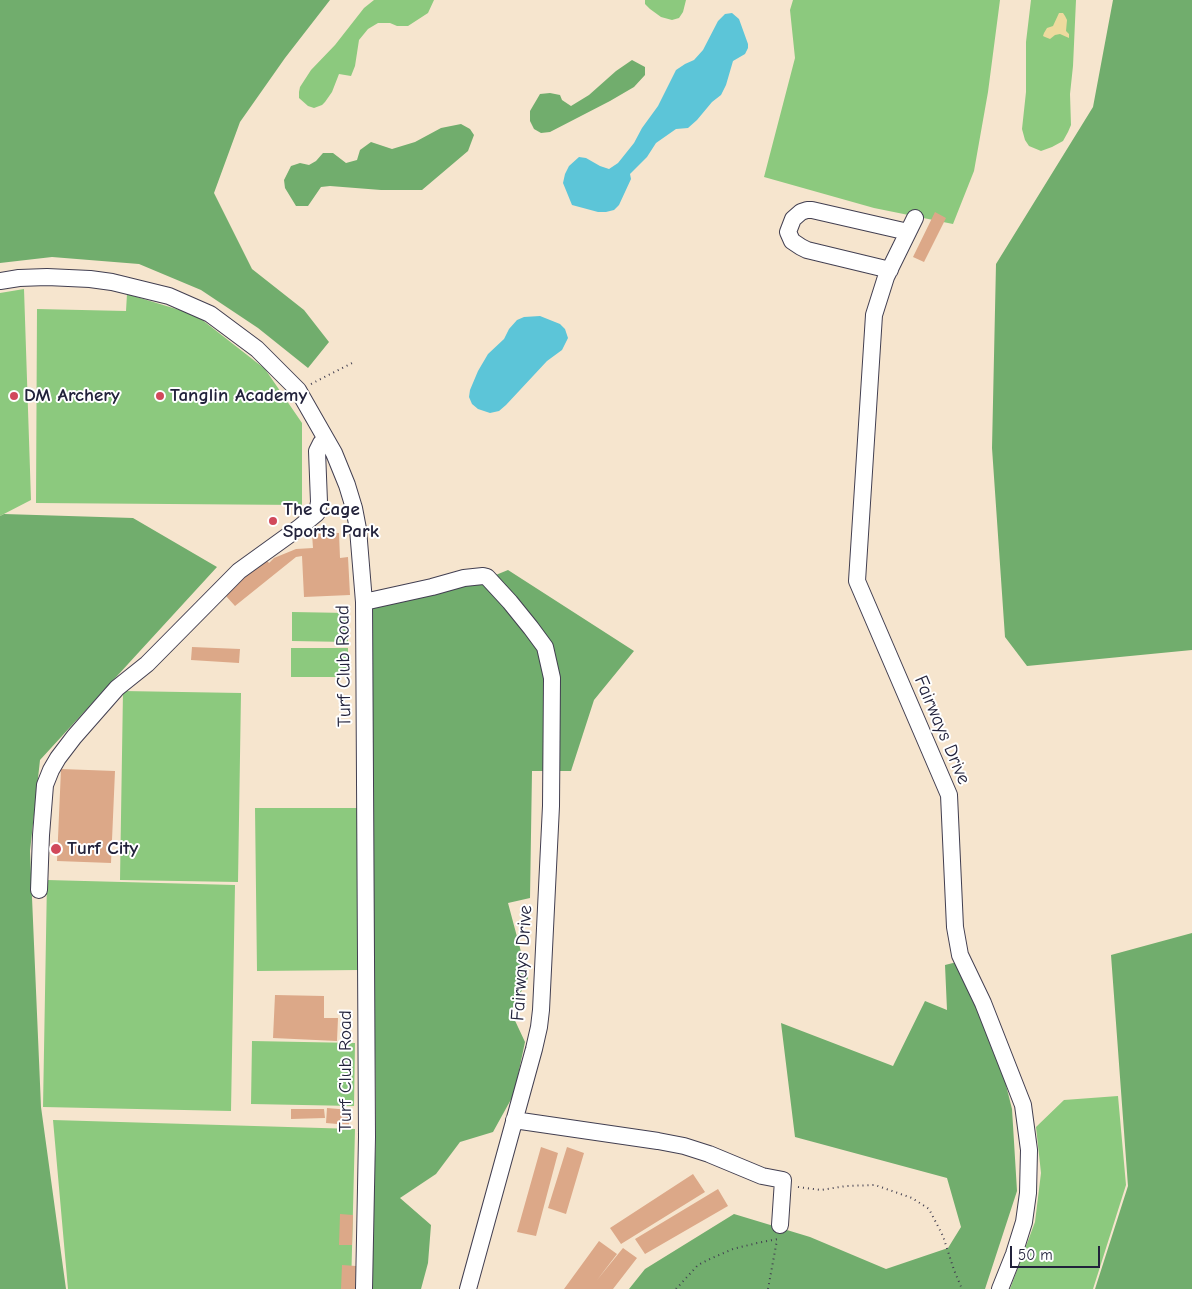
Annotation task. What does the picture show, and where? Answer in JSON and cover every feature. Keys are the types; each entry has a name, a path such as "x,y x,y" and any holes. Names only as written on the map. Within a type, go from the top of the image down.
{"street":[{"name":"Fairways Drive","path":"890,270 807,250 792,241 788,232 793,219 796,215 812,210 911,225 881,290 874,315 857,581 949,795 955,927 960,955 983,1003 1023,1105 1029,1150 1028,1193 1024,1222 1000,1289"},
{"name":"Turf Club Road","path":"0,281 47,277 90,279 137,287 169,296 210,314 257,349 298,390 334,453 347,484 358,529 364,602 367,1137 364,1289"},
{"path":"39,890 45,785 58,758 117,688 146,664 239,571 300,527 316,512 318,502 317,451 321,443 326,440"},
{"name":"Fairways Drive","path":"364,602 432,588 488,571 487,577 510,602 544,647 552,678 551,806 541,1010 534,1049 468,1289"},
{"path":"514,1120 658,1140 709,1154 762,1176 783,1180 779,1232"}],"path":[{"path":"298,390 354,362"},
{"path":"783,1185 821,1190 846,1186 875,1185 912,1198 929,1209 943,1236 962,1289"},
{"path":"676,1289 698,1265 733,1249 757,1243 779,1232"},
{"path":"768,1289 779,1232"}],"green space":[{"path":"0,0 330,0 285,58 240,122 214,193 252,269 304,310 329,342 308,368 258,328 201,290 139,264 52,257 0,263"},
{"path":"374,0 434,0 428,13 408,26 378,23 368,29 359,40 355,66 351,76 339,74 332,92 325,102 314,108 308,106 299,98 300,87 311,70 335,45 364,8"},
{"path":"645,0 686,0 683,12 679,18 672,20 661,17 650,9 645,4"},
{"path":"793,0 1000,0 988,92 974,171 953,224 874,208 764,177 795,58 790,10"},
{"path":"1031,0 1076,0 1070,94 1071,125 1063,141 1041,151 1029,146 1022,129 1026,92 1026,42"},
{"path":"1113,0 1192,0 1192,650 1027,666 1005,637 992,448 996,264 1093,107"},
{"path":"632,60 645,67 645,75 634,87 550,132 541,133 534,129 530,121 530,111 540,94 560,95 562,100 571,106 589,95 616,71"},
{"path":"461,124 470,129 474,135 468,151 422,190 321,187 308,206 296,206 285,188 284,180 291,166 300,163 309,165 316,161 323,153 333,153 346,163 357,160 360,150 371,142 392,149 415,142 441,128"},
{"name":"DM Archery","path":"24,289 31,500 0,516 0,293"},
{"name":"Tanglin Academy","path":"127,294 196,315 265,369 302,423 302,505 36,503 37,309 126,311"},
{"path":"4,514 133,518 217,567 40,760 30,851 41,1107 66,1289 0,1289 0,516"},
{"path":"508,570 634,651 594,700 571,771 532,771 530,898 508,903 528,978 511,1012 525,1042 514,1094 493,1132 460,1142 436,1174 400,1198 431,1225 428,1263 421,1289 370,1289 376,1133 370,607 481,581"},
{"path":"292,612 348,613 348,642 292,641"},
{"path":"291,648 348,648 348,677 291,677"},
{"path":"123,691 241,693 238,882 120,880"},
{"path":"255,808 358,808 359,970 257,971"},
{"path":"47,880 235,885 231,1111 43,1107"},
{"path":"1192,933 1192,1289 1095,1289 1128,1186 1111,955"},
{"path":"957,962 1002,1069 1012,1109 1017,1191 985,1289 629,1289 645,1269 734,1214 810,1237 886,1269 948,1248 961,1227 947,1178 795,1137 781,1023 893,1066 925,1001 947,1010 945,965"},
{"path":"252,1041 355,1043 354,1106 251,1104"},
{"path":"1118,1096 1126,1185 1093,1289 1010,1289 1035,1222 1041,1173 1036,1127 1064,1100"},
{"path":"53,1120 355,1129 351,1289 68,1289"}],"sand":[{"path":"1059,13 1063,13 1067,20 1066,31 1069,34 1069,38 1060,34 1050,39 1043,36 1047,28 1053,26"}],"water":[{"path":"732,13 739,19 748,48 745,54 733,61 721,95 688,128 676,129 656,143 647,157 630,174 631,179 619,205 614,210 598,212 572,205 563,183 569,166 579,157 586,158 609,169 618,163 634,143 658,106 676,70 694,60 703,50 718,21 725,14"},
{"path":"540,316 560,324 565,329 568,338 562,350 547,361 499,411 490,413 478,409 472,404 469,397 470,390 488,354 504,339 509,329 517,320 524,317"}],"building":[{"path":"935,212 946,218 924,262 913,257"},
{"path":"339,533 340,558 348,557 350,595 304,597 302,556 296,557 235,606 226,596 264,557 269,563 274,558 296,549 313,548 312,534"},
{"path":"192,647 240,649 239,663 191,660"},
{"path":"61,769 115,771 111,863 57,861"},
{"path":"275,995 324,996 324,1018 338,1018 337,1041 273,1038"},
{"path":"327,1108 350,1110 349,1125 326,1123"},
{"path":"291,1109 324,1109 325,1118 291,1119"},
{"path":"541,1147 558,1153 536,1236 517,1232"},
{"path":"567,1147 584,1153 566,1214 548,1208"},
{"path":"693,1174 705,1192 621,1244 610,1228"},
{"path":"718,1189 728,1206 645,1254 635,1239"},
{"path":"340,1214 353,1215 352,1245 339,1245"},
{"path":"599,1241 617,1254 597,1280 623,1248 637,1258 613,1289 564,1289"},
{"path":"342,1265 356,1266 355,1289 341,1289"}],"place":[{"name":"DM Archery","path":"14,396"},
{"name":"Tanglin Academy","path":"160,396"},
{"name":"The Cage Sports Park","path":"273,521"},
{"name":"Turf City","path":"56,849"}]}
